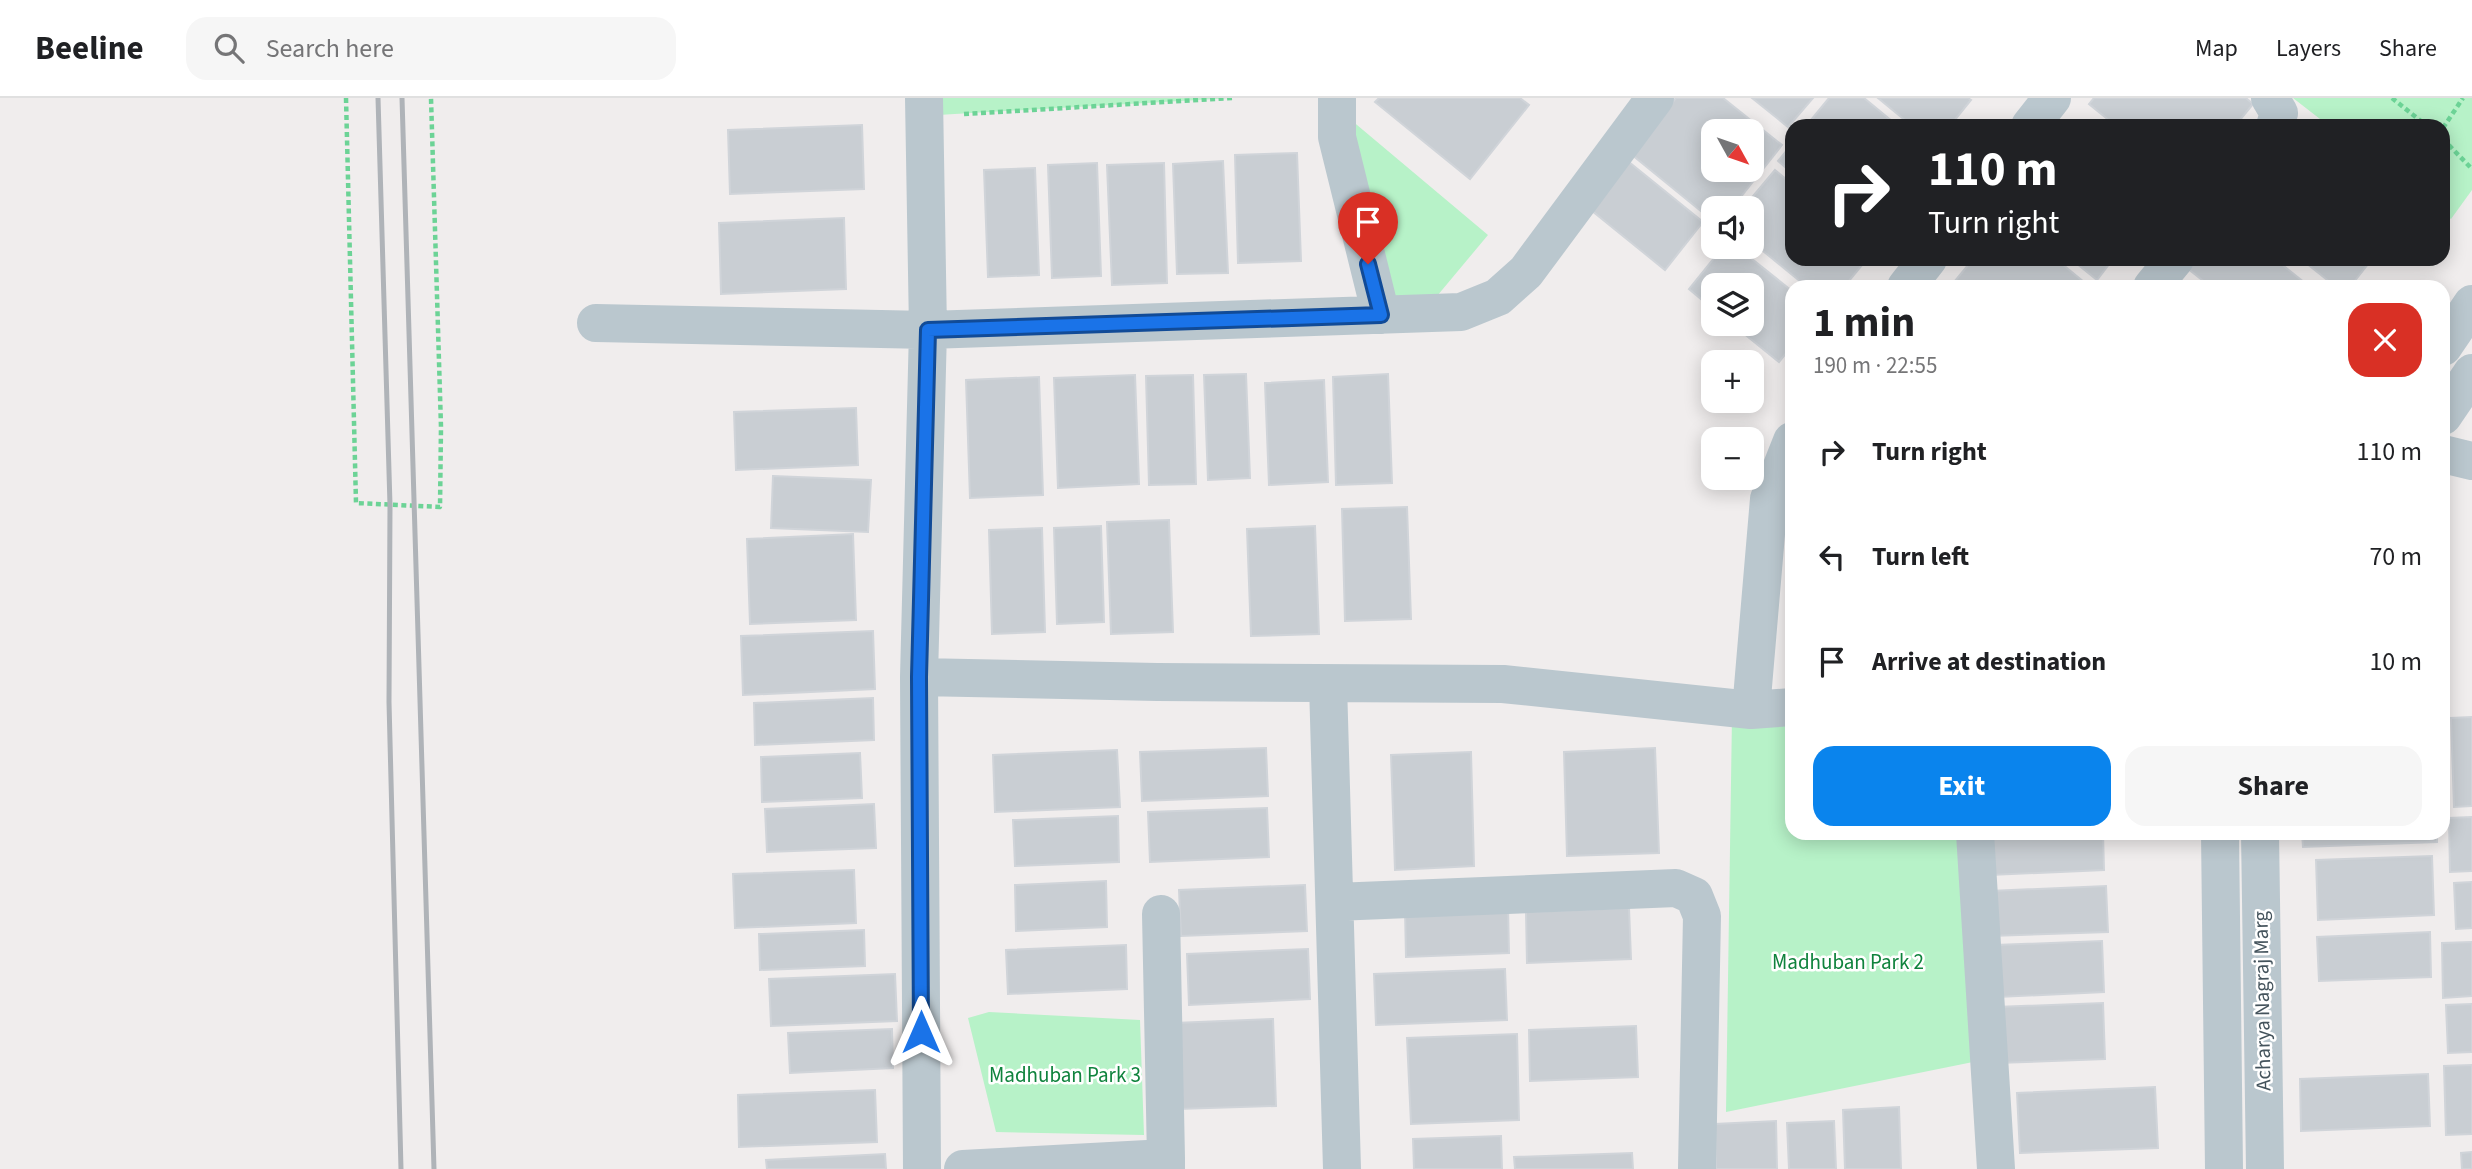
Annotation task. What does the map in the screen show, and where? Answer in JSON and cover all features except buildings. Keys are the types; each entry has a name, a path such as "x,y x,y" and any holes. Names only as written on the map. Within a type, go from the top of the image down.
{"street":[{"path":"1337,98 1338,137 1381,315"},
{"path":"596,323 928,330 1461,312 1498,297 1526,272 1655,98"},
{"path":"2036,119 2052,98"},
{"path":"2270,98 2279,113 2277,119"},
{"path":"922,1169 919,677 928,330 938,106"},
{"path":"1912,280 1922,266"},
{"path":"2158,280 2169,266"},
{"path":"2450,337 2472,304"},
{"path":"2450,406 2472,373"},
{"path":"2450,456 2472,461"},
{"path":"1751,710 1769,499 1785,459"},
{"path":"919,677 1503,684 1751,710 1785,708"},
{"path":"1328,684 1342,1169"},
{"path":"1975,840 1996,1169"},
{"name":"Acharya Nagraj Marg","path":"2220,840 2224,1169"},
{"name":"Acharya Nagraj Marg","path":"2260,840 2264,1169"},
{"path":"1335,902 1676,888 1694,896 1702,916 1697,1169"},
{"path":"963,1169 1166,1163 1161,914"}],"path":[{"path":"346,98 356,503 440,508 441,427 431,98"},
{"path":"938,106 1232,98"},
{"path":"2392,98 2418,119"},
{"path":"2449,119 2463,98"},
{"path":"2450,146 2472,169"}],"green space":[{"path":"938,98 1232,98 938,115"},
{"path":"2293,98 2472,98 2472,190 2450,218 2450,119 2320,119"},
{"path":"1338,109 1488,235 1417,320 1395,295"},
{"name":"Madhuban Park 2","path":"1732,716 1785,717 1785,840 1962,840 1973,1062 1726,1112"},
{"name":"Madhuban Park 3","path":"989,1012 1140,1020 1144,1135 996,1132 968,1018"}],"railway":[{"path":"378,98 390,505 389,702 401,1169"},
{"path":"402,98 434,1169"}],"route":[{"path":"921,1032 919,677 928,330 1381,315 1368,264"}]}
